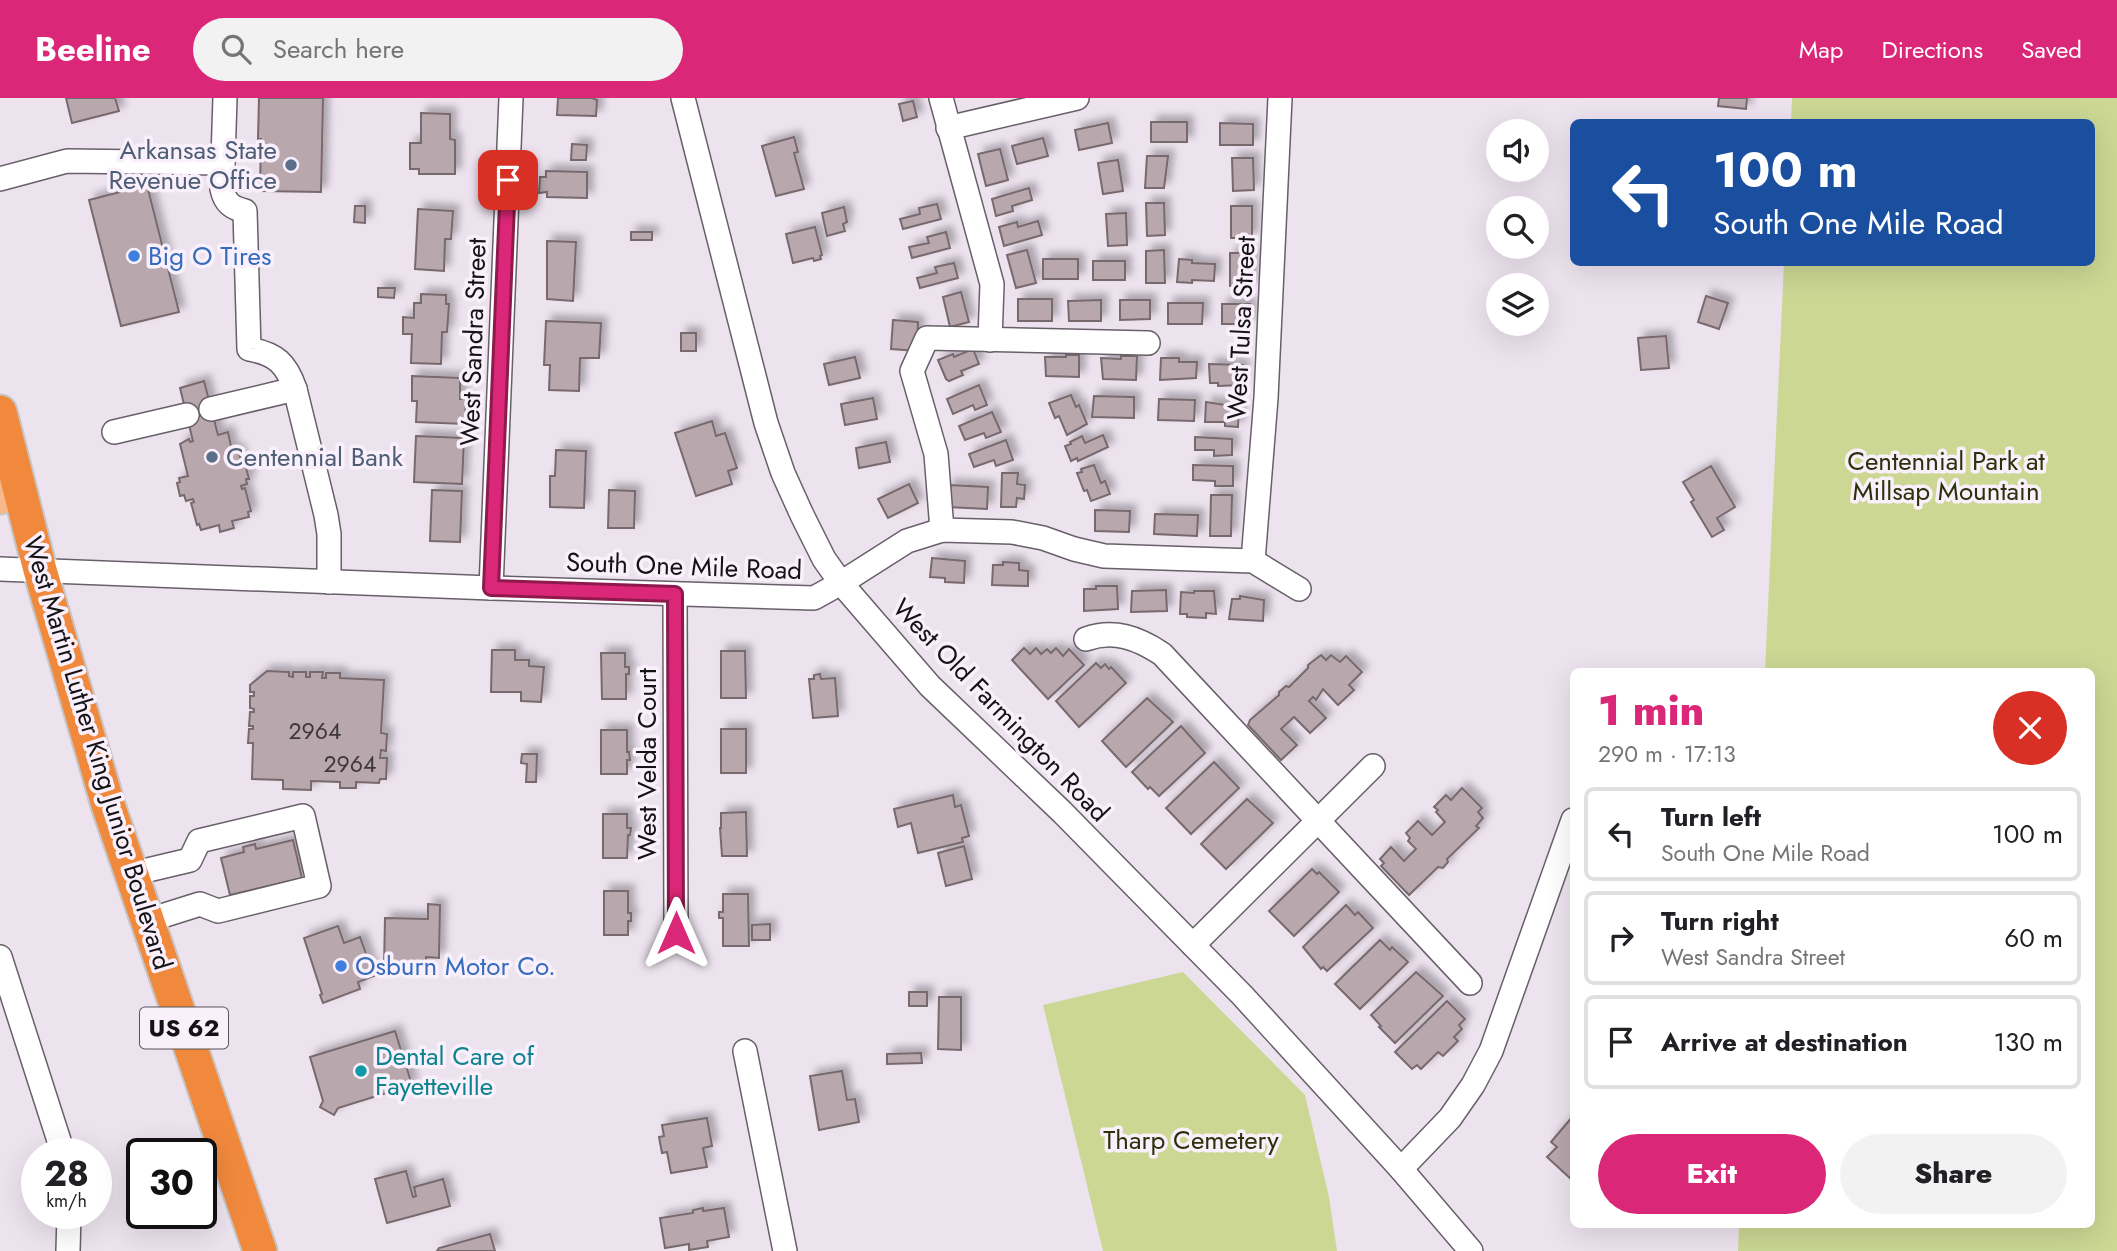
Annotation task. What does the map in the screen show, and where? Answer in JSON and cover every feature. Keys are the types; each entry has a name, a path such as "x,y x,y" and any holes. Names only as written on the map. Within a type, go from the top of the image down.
{"highway":[{"name":"West Martin Luther King Junior Boulevard","path":"0,412 8,485 40,570 108,805 146,921 260,1251"}],"street":[{"path":"225,98 222,189 224,198 236,209 245,211 249,349 265,351 278,360 289,372 295,389 326,515 329,534 329,582"},
{"name":"West Sandra Street","path":"491,588 511,98"},
{"name":"West Old Farmington Road","path":"683,98 766,423 783,473 824,559 841,583 930,686 1062,812 1193,944 1401,1169 1471,1251"},
{"path":"941,98 992,284 990,340"},
{"path":"948,128 1077,98"},
{"name":"West Tulsa Street","path":"1253,561 1266,398 1280,98"},
{"path":"0,179 68,161 223,163"},
{"path":"942,530 936,454 912,371 927,338 1148,343"},
{"path":"212,409 295,389"},
{"path":"114,432 187,415"},
{"name":"South One Mile Road","path":"0,569 814,598 907,541 942,530 1012,532 1104,556 1253,561 1299,589"},
{"name":"West Velda Court","path":"675,594 676,933"},
{"path":"1086,639 1095,636 1128,636 1141,640 1161,654 1470,983"},
{"path":"1193,944 1373,766"},
{"path":"131,874 190,860 199,841 303,816 319,886 218,911 200,904 146,921"},
{"path":"1401,1169 1450,1118 1473,1085 1491,1051 1570,828"},
{"path":"0,957 58,1138"},
{"path":"745,1051 785,1251"},
{"path":"68,1251 69,1229"}],"green space":[{"name":"Centennial Park at Millsap Mountain","path":"1792,98 2117,98 2117,1251 1738,1251 1739,1228 2095,1228 2095,668 1765,668 1784,266 2095,266 2095,119 1791,119"},
{"name":"Tharp Cemetery","path":"1183,972 1305,1095 1329,1197 1337,1251 1103,1251 1043,1005"}],"building":[{"path":"66,98 115,98 119,111 72,123"},
{"name":"Arkansas State Revenue Office","path":"259,98 323,98 321,192 260,191"},
{"path":"558,98 597,100 596,116 557,115"},
{"path":"1719,98 1747,98 1746,109 1718,106"},
{"path":"913,101 917,117 903,121 899,104"},
{"path":"421,113 450,114 450,139 455,140 455,174 419,174 419,169 410,169 410,143 421,143"},
{"path":"1151,122 1187,122 1187,142 1151,142"},
{"path":"1108,123 1112,143 1079,150 1075,130"},
{"path":"1220,123 1253,124 1253,145 1220,145"},
{"path":"794,137 798,152 794,153 804,189 776,196 762,146"},
{"path":"1043,138 1048,156 1017,164 1012,146"},
{"path":"572,144 587,145 586,160 571,160"},
{"path":"1000,149 1008,180 986,186 978,154"},
{"path":"1147,156 1168,156 1164,188 1145,188"},
{"path":"1232,158 1253,158 1254,190 1233,191"},
{"path":"1118,160 1123,191 1103,194 1098,163"},
{"path":"546,171 587,172 587,198 547,197 547,192 539,193 540,177 546,177"},
{"name":"Big O Tires","path":"147,185 179,312 121,326 89,200"},
{"path":"1029,188 1032,200 1012,206 1013,211 996,216 992,199"},
{"path":"1146,203 1164,203 1165,235 1147,236"},
{"path":"937,204 941,219 903,229 900,219 920,214 919,208"},
{"path":"355,206 365,206 365,223 354,222"},
{"path":"1231,206 1252,206 1252,238 1231,238"},
{"path":"844,207 847,222 843,224 845,231 827,236 822,213"},
{"path":"418,209 453,211 451,239 445,239 444,271 415,269"},
{"path":"1126,213 1127,245 1108,246 1106,214"},
{"path":"1038,221 1042,235 1004,246 999,227 1017,222 1018,227"},
{"path":"815,227 821,259 814,261 813,258 793,263 786,234"},
{"path":"631,232 652,232 652,240 631,240"},
{"path":"946,232 950,248 912,258 909,247 929,243 927,237"},
{"path":"547,241 576,242 573,301 547,299"},
{"path":"1027,250 1036,283 1016,288 1007,255"},
{"path":"1164,250 1165,283 1146,283 1146,251"},
{"path":"1230,253 1251,253 1251,286 1230,286"},
{"path":"1043,259 1078,259 1078,279 1043,279"},
{"path":"1179,259 1192,260 1192,263 1215,264 1214,281 1177,282"},
{"path":"1093,261 1125,261 1125,280 1093,280"},
{"path":"954,263 958,278 920,288 917,278 937,273 935,267"},
{"path":"378,288 395,288 394,298 378,297"},
{"path":"961,292 969,322 950,327 943,297"},
{"path":"421,294 446,295 446,304 449,304 447,332 442,332 441,364 411,363 412,334 403,334 403,317 414,318 414,303 421,303"},
{"path":"1706,296 1728,303 1719,329 1698,322"},
{"path":"1018,299 1052,299 1052,321 1018,321"},
{"path":"1101,300 1101,321 1069,321 1068,301"},
{"path":"1120,300 1150,300 1150,319 1120,320"},
{"path":"1168,303 1203,303 1202,324 1168,324"},
{"path":"1222,304 1250,304 1250,324 1222,324"},
{"path":"893,320 918,322 917,351 891,349"},
{"path":"546,321 601,323 599,358 580,358 579,391 549,390 550,365 544,365"},
{"path":"681,333 696,333 696,351 681,351"},
{"path":"1666,336 1669,368 1641,370 1638,338"},
{"path":"973,349 979,364 961,371 963,375 949,381 946,379 938,360"},
{"path":"1079,355 1079,377 1046,376 1045,357"},
{"path":"1121,356 1137,356 1136,380 1103,379 1101,358 1121,359"},
{"path":"855,357 860,378 829,385 824,364"},
{"path":"1161,358 1197,362 1196,378 1160,380"},
{"path":"1209,364 1243,365 1242,385 1218,386 1218,383 1210,383"},
{"path":"412,376 460,378 460,399 466,399 465,424 416,422 417,401 412,401"},
{"name":"Centennial Bank","path":"204,381 218,435 228,432 232,451 238,449 249,479 246,479 247,484 241,486 242,489 245,488 251,511 248,512 249,517 232,521 234,528 220,532 219,525 201,530 191,503 194,502 193,499 186,501 184,495 180,496 177,483 180,482 179,478 188,476 180,444 189,439 190,442 193,441 180,388"},
{"path":"979,385 987,405 975,410 973,405 953,414 947,399"},
{"path":"1071,395 1076,407 1079,405 1087,424 1067,435 1059,416 1055,418 1049,403"},
{"path":"1094,396 1134,397 1134,418 1092,417"},
{"path":"873,398 877,419 845,425 841,404"},
{"path":"1159,399 1195,400 1194,421 1158,420"},
{"path":"1206,402 1239,407 1238,427 1225,426 1225,422 1205,422"},
{"path":"992,412 1001,432 986,438 984,433 965,440 959,426"},
{"path":"712,421 716,436 725,433 737,468 728,471 732,484 696,496 675,433"},
{"path":"1103,435 1108,447 1078,461 1077,458 1071,461 1065,446 1082,436 1085,443"},
{"path":"416,436 464,438 462,484 414,482"},
{"path":"1195,437 1232,439 1232,455 1214,456 1214,450 1195,450"},
{"path":"1006,440 1013,460 996,466 994,460 974,467 969,454"},
{"path":"886,442 890,462 859,468 856,448"},
{"path":"556,450 586,451 584,508 550,507 550,476 555,476"},
{"path":"1094,465 1101,483 1105,481 1110,494 1091,501 1077,473"},
{"path":"1193,465 1233,466 1233,486 1215,486 1215,481 1193,480"},
{"path":"1711,466 1735,507 1717,518 1724,530 1712,537 1691,502 1694,500 1683,482"},
{"path":"1002,473 1018,473 1017,484 1025,485 1024,499 1017,498 1016,507 1001,507"},
{"path":"909,484 918,503 888,518 878,499"},
{"path":"948,485 988,487 987,509 947,507"},
{"path":"432,490 462,491 460,542 430,541"},
{"path":"609,490 635,491 634,528 608,528"},
{"path":"1211,495 1232,495 1231,536 1210,536"},
{"path":"1095,510 1130,511 1129,532 1095,531"},
{"path":"1155,514 1198,515 1197,536 1154,534"},
{"path":"932,558 965,561 964,583 945,582 945,578 930,577"},
{"path":"1003,562 1019,563 1019,570 1028,571 1028,586 992,585 993,565 1003,565"},
{"path":"1096,586 1117,586 1118,609 1084,611 1084,589 1096,589"},
{"path":"1166,590 1167,611 1131,612 1132,591"},
{"path":"1214,591 1216,614 1206,613 1206,618 1180,614 1181,592"},
{"path":"1240,596 1264,600 1263,621 1229,619 1232,599 1240,599"},
{"path":"1024,648 1030,654 1036,648 1041,654 1047,649 1051,653 1056,648 1063,656 1069,649 1084,665 1048,699 1012,660"},
{"path":"492,650 515,650 515,660 529,660 529,666 544,667 541,702 521,701 521,692 491,692"},
{"path":"721,651 745,651 746,698 721,698"},
{"path":"601,653 625,653 625,667 629,667 629,674 626,674 626,699 602,699"},
{"path":"1321,655 1326,660 1331,655 1340,662 1346,656 1362,672 1349,685 1354,690 1338,705 1323,689 1316,700 1313,697 1309,701 1326,718 1310,733 1294,717 1281,729 1297,745 1281,760 1248,725 1279,692 1286,686 1289,687 1308,665"},
{"path":"1096,663 1101,668 1105,664 1109,669 1111,667 1126,683 1079,727 1056,701"},
{"path":"267,671 289,672 289,676 293,677 293,672 306,672 306,677 310,677 310,672 323,672 322,678 326,678 326,673 340,673 340,678 384,680 381,733 387,734 386,751 381,750 380,758 387,758 386,779 380,779 379,783 356,782 356,788 340,788 340,782 311,781 311,790 283,789 283,780 252,779 253,743 248,743 249,729 253,729 253,726 249,726 250,712 254,712 254,709 250,708 250,696 254,696 254,692 250,692 250,685"},
{"path":"820,674 821,679 835,678 838,716 813,718 809,679"},
{"path":"1147,698 1173,722 1126,767 1102,741"},
{"path":"1181,726 1205,753 1159,796 1132,772"},
{"path":"721,729 746,729 746,773 721,773"},
{"path":"601,730 627,730 627,752 630,760 627,760 627,774 601,774"},
{"path":"522,754 537,754 536,782 526,782 527,764 521,763"},
{"path":"1214,762 1239,788 1191,834 1166,808"},
{"path":"1462,788 1482,808 1478,812 1483,818 1476,826 1479,828 1447,859 1448,862 1443,868 1438,867 1409,895 1381,866 1384,863 1380,859 1391,847 1404,861 1416,849 1408,841 1410,838 1406,833 1418,821 1432,835 1445,822 1434,807 1446,795 1451,800"},
{"path":"953,795 955,807 961,805 969,836 962,838 963,842 918,853 911,823 898,827 894,809"},
{"path":"1247,799 1273,823 1226,869 1201,844"},
{"path":"746,812 747,856 722,856 721,813"},
{"path":"603,814 627,814 627,828 631,828 627,858 603,858"},
{"path":"293,840 302,878 230,895 221,858 244,852 243,847 255,844 256,849"},
{"path":"964,846 972,879 946,886 938,853"},
{"path":"1312,869 1317,874 1319,872 1339,892 1294,936 1269,911"},
{"path":"604,891 628,891 628,913 631,913 631,921 628,921 628,935 604,935"},
{"path":"723,894 748,894 749,946 723,946 723,918 719,918 719,912 723,912"},
{"path":"428,904 440,905 439,958 426,957 426,968 384,967 385,918 428,919"},
{"path":"1346,905 1355,915 1358,912 1373,928 1327,971 1323,967 1321,969 1303,947"},
{"path":"770,924 770,940 752,940 752,925"},
{"name":"Osburn Motor Co.","path":"338,926 344,943 360,937 374,976 358,982 360,989 323,1003 304,938"},
{"path":"1380,940 1408,962 1360,1009 1335,984"},
{"path":"1416,972 1443,996 1395,1043 1371,1015"},
{"path":"909,992 927,992 927,1006 909,1006"},
{"path":"939,997 961,997 961,1050 938,1049"},
{"path":"1447,1001 1465,1019 1459,1025 1462,1029 1454,1037 1458,1041 1443,1056 1438,1052 1421,1069 1417,1065 1412,1069 1395,1052"},
{"name":"Dental Care of Fayetteville","path":"395,1031 412,1085 338,1108 334,1115 320,1107 323,1101 310,1057"},
{"path":"921,1053 922,1063 887,1064 887,1054"},
{"path":"842,1071 847,1100 855,1099 859,1122 819,1130 810,1076"},
{"path":"707,1118 712,1146 703,1148 707,1167 671,1173 667,1152 662,1153 659,1137 664,1136 662,1125"},
{"path":"1570,1120 1570,1178 1547,1157 1557,1147 1551,1142"},
{"path":"406,1171 413,1197 416,1196 414,1187 443,1179 450,1206 387,1223 375,1179"},
{"path":"703,1208 703,1211 724,1208 729,1237 707,1241 708,1247 689,1250 689,1244 665,1248 660,1218 693,1213 693,1210"},
{"path":"490,1234 495,1251 437,1251 439,1248"}],"place":[{"name":"Arkansas State Revenue Office","path":"291,165"},
{"name":"Big O Tires","path":"134,256"},
{"name":"Centennial Bank","path":"212,457"},
{"name":"Osburn Motor Co.","path":"341,966"},
{"name":"Dental Care of Fayetteville","path":"361,1071"}],"route":[{"path":"508,180 491,588 675,594 676,933"}]}
